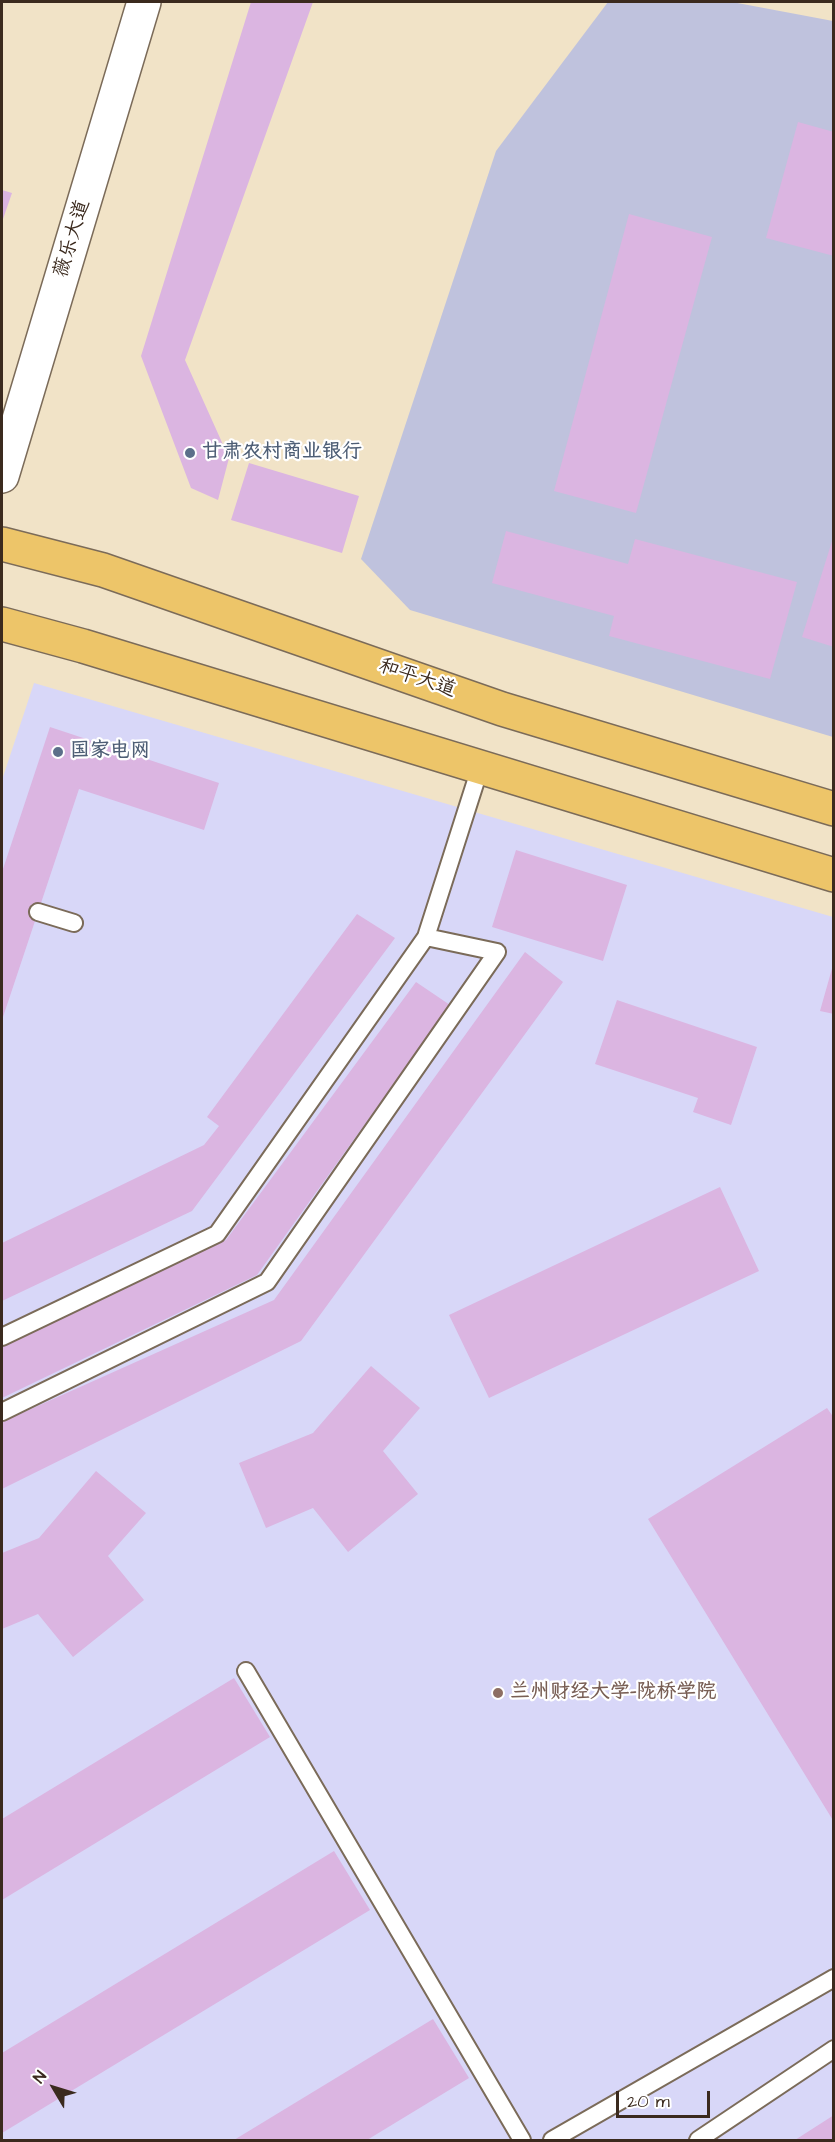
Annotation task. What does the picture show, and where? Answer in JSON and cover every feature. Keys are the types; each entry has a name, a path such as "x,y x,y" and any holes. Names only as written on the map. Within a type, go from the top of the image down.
{"highway":[{"name":"和平大道","path":"2,544 103,570 502,709 834,809"},
{"path":"2,624 83,646 834,875"}],"street":[{"name":"薇乐大道","path":"2,476 144,2"}],"lane":[{"path":"2,1336 217,1234 426,937 480,768"},
{"path":"38,912 74,923"},
{"path":"2,1412 267,1282 497,952 426,937"},
{"path":"246,1671 522,2140"},
{"path":"552,2140 834,1978"},
{"path":"698,2140 834,2049"}],"shaded area":[{"path":"608,2 732,2 833,21 833,737 410,610 361,559 496,151"},
{"path":"34,683 833,917 833,2140 2,2140 2,780"}],"building":[{"path":"251,2 313,2 185,360 229,458 218,500 191,488 141,356"},
{"path":"798,122 834,132 834,256 766,238"},
{"path":"2,190 12,193 2,222"},
{"path":"629,214 712,237 636,513 554,491"},
{"path":"249,463 359,496 342,553 231,520"},
{"path":"506,531 628,564 635,539 797,582 770,679 609,636 614,616 492,583"},
{"path":"834,538 834,647 802,637"},
{"path":"50,727 219,783 204,830 79,789 2,1020 2,872"},
{"path":"516,850 627,885 603,961 492,927"},
{"path":"357,914 395,938 192,1211 2,1301 2,1243 204,1145 219,1126 207,1117"},
{"path":"525,952 563,982 301,1341 2,1489 2,1422 274,1300"},
{"path":"834,965 834,1014 820,1011"},
{"path":"416,982 450,1005 257,1275 2,1398 2,1344 226,1240"},
{"path":"617,1000 757,1047 731,1125 693,1112 698,1098 595,1064"},
{"path":"720,1187 759,1271 489,1398 449,1315"},
{"path":"371,1366 420,1408 383,1451 418,1494 348,1552 313,1508 266,1528 239,1463 313,1433"},
{"path":"827,1408 834,1418 834,1822 648,1519"},
{"path":"96,1471 146,1513 108,1556 144,1600 73,1657 38,1614 2,1629 2,1553 39,1538"},
{"path":"234,1678 270,1737 2,1900 2,1819"},
{"path":"334,1851 370,1910 2,2133 2,2053"},
{"path":"433,2019 469,2078 367,2140 234,2140"},
{"path":"834,2115 834,2140 795,2140"}],"place":[{"name":"甘肃农村商业银行","path":"190,453"},
{"name":"国家电网","path":"58,752"},
{"name":"兰州财经大学-陇桥学院","path":"498,1693"}]}
